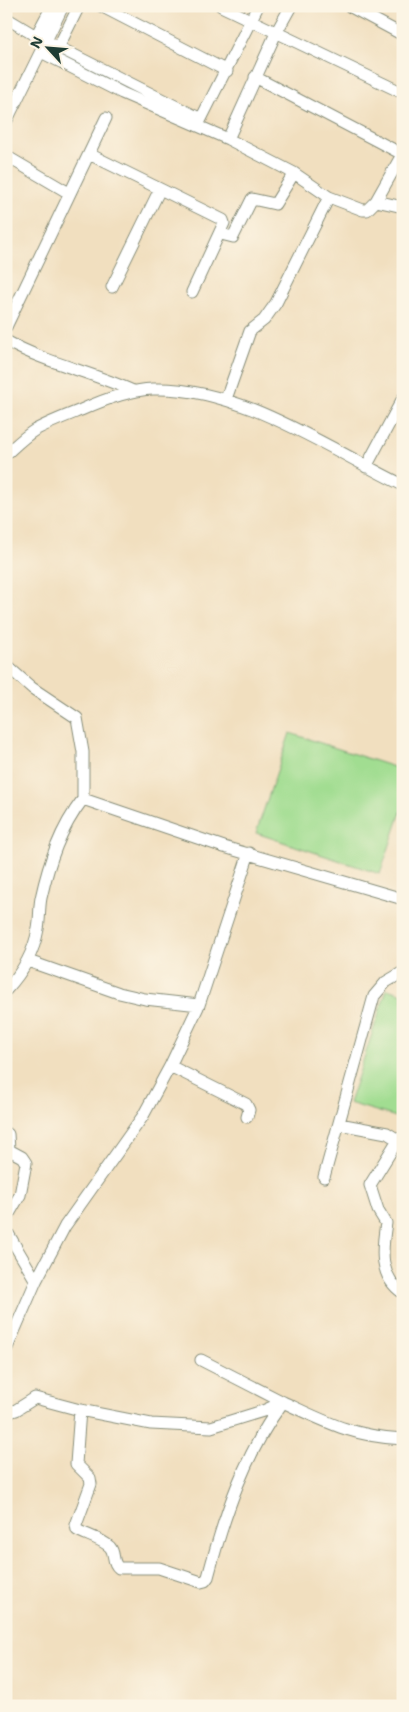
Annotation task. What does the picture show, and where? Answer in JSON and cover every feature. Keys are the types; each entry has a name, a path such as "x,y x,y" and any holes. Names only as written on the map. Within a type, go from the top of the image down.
{"street":[{"path":"6,122 41,52 41,39 52,6"},
{"path":"41,39 63,6"},
{"path":"52,58 79,6"},
{"path":"101,6 227,71"},
{"path":"220,6 403,93"},
{"path":"200,123 258,6"},
{"path":"228,138 276,33 291,6"},
{"path":"349,6 403,35"},
{"path":"6,18 41,39 294,173 329,196 365,210 376,201 403,153 255,77"},
{"path":"41,52 122,94 200,123"},
{"path":"6,328 106,118"},
{"path":"89,154 220,218 224,223 221,234 192,292"},
{"path":"6,156 69,193"},
{"path":"221,234 233,238 252,199 275,204 294,173"},
{"path":"112,286 160,189"},
{"path":"226,399 250,331 264,320 276,303 329,196"},
{"path":"376,201 403,206"},
{"path":"6,341 27,352 92,373 133,391"},
{"path":"6,454 34,430 96,403 133,391 154,389 211,394 226,399 266,415 403,485"},
{"path":"366,467 403,398"},
{"path":"6,665 32,688 77,718 83,752 82,799 69,817 54,848 41,900 38,931 28,961 6,990"},
{"path":"82,799 224,847 403,899"},
{"path":"6,1350 36,1281 65,1226 143,1116 170,1066 199,1004 249,853"},
{"path":"28,961 119,993 145,999 199,1004"},
{"path":"324,1177 374,996 386,982 403,972"},
{"path":"170,1066 246,1104 249,1110 247,1116"},
{"path":"339,1124 387,1134 395,1138 396,1142 370,1185 378,1210 386,1223 382,1249 383,1266 394,1285 403,1293"},
{"path":"6,1219 20,1195 26,1163 22,1157 9,1150 8,1134"},
{"path":"6,1230 36,1281"},
{"path":"201,1360 283,1402 344,1430 385,1438 403,1439"},
{"path":"6,1413 16,1410 35,1398 80,1410 151,1424 212,1427 263,1412 283,1402"},
{"path":"80,1410 76,1464 90,1478 91,1484 76,1524 77,1530 109,1546 114,1562 120,1568 159,1568 205,1581 222,1524 242,1474 266,1425 283,1402"}],"green space":[{"path":"290,733 403,770 403,806 380,874 256,833"},
{"path":"387,989 403,994 403,1119 349,1103"}]}
